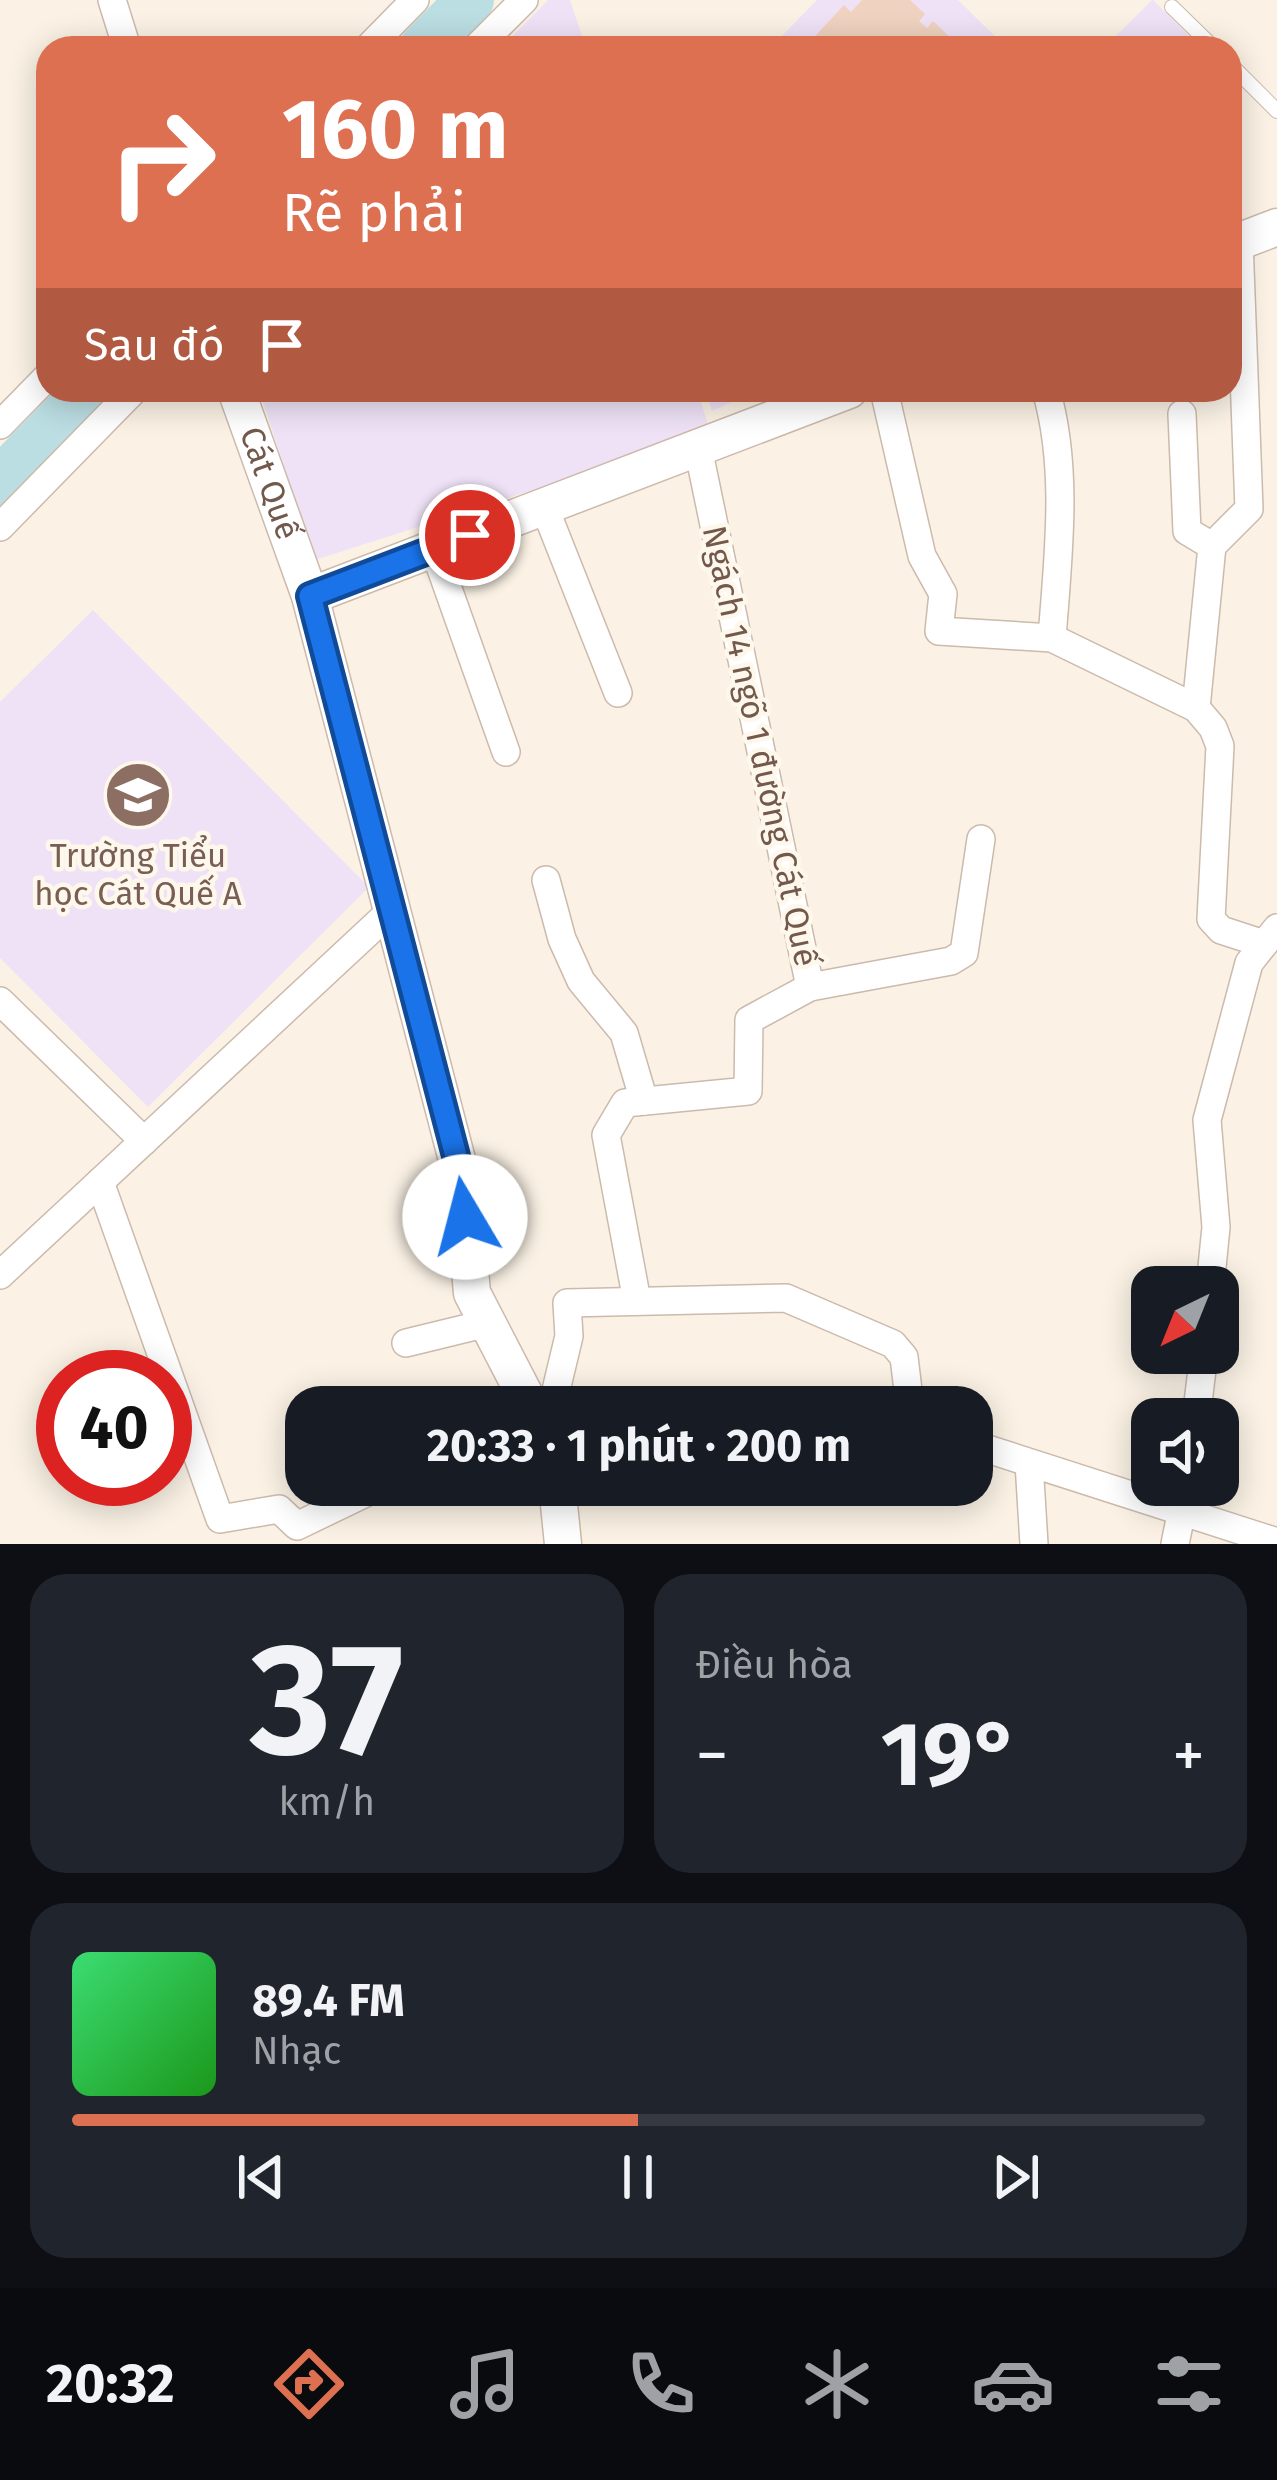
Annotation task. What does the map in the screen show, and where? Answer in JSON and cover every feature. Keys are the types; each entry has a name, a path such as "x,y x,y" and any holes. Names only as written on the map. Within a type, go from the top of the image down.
{"street":[{"path":"112,0 123,36"},
{"path":"380,36 415,0"},
{"path":"488,36 524,0"},
{"path":"1242,240 1277,227"},
{"path":"1196,708 1212,546 1249,509 1242,385"},
{"path":"0,425 36,388"},
{"path":"0,527 122,402"},
{"name":"Cát Quế","path":"240,402 310,596 462,1179 472,1293 520,1386"},
{"path":"310,596 818,402"},
{"path":"887,402 922,556 943,594 939,631 1052,638 1196,708 1213,728 1220,746 1211,919 1221,930 1271,936"},
{"path":"1049,402 1060,532 1052,638"},
{"path":"1182,414 1187,531 1212,546"},
{"name":"Ngách 14 ngõ 1 đường Cát Quế","path":"698,448 810,987 952,961 964,953 981,839"},
{"path":"544,506 618,693"},
{"path":"434,549 506,752"},
{"path":"546,880 580,981 625,1033 644,1101"},
{"path":"0,1275 392,910"},
{"path":"1212,1266 1216,1227 1207,1120 1249,963 1271,936"},
{"path":"637,1301 606,1135 625,1103 748,1091 749,1020 810,987"},
{"path":"0,1001 144,1141"},
{"path":"100,1182 220,1519 279,1509 297,1526 338,1506"},
{"path":"557,1386 569,1336 567,1303 787,1298 893,1344 904,1358 907,1386"},
{"path":"406,1343 488,1323"},
{"path":"993,1451 1277,1542"},
{"path":"1029,1463 1034,1544"},
{"path":"559,1506 563,1544"},
{"path":"1175,1544 1184,1506"}],"lane":[{"path":"1172,7 1202,36"},
{"path":"1242,76 1277,111"}],"shaded area":[{"path":"548,0 570,0 582,36 513,36"},
{"path":"817,0 958,0 995,36 782,36"},
{"path":"1153,0 1189,36 1116,36"},
{"path":"263,402 701,402 711,433 315,560"},
{"path":"709,402 732,402 712,411"},
{"name":"Trường Tiểu học Cát Quế A","path":"93,610 369,887 148,1107 0,958 0,702"}],"building":[{"path":"862,0 910,0 925,14 919,21 927,28 933,21 949,36 815,36 844,5 851,12"}],"waterway":[{"path":"435,36 470,0"},
{"path":"0,481 77,402"}],"place":[{"name":"Trường Tiểu học Cát Quế A","path":"138,795"}],"route":[{"path":"465,1217 462,1179 310,596 470,535"}]}
